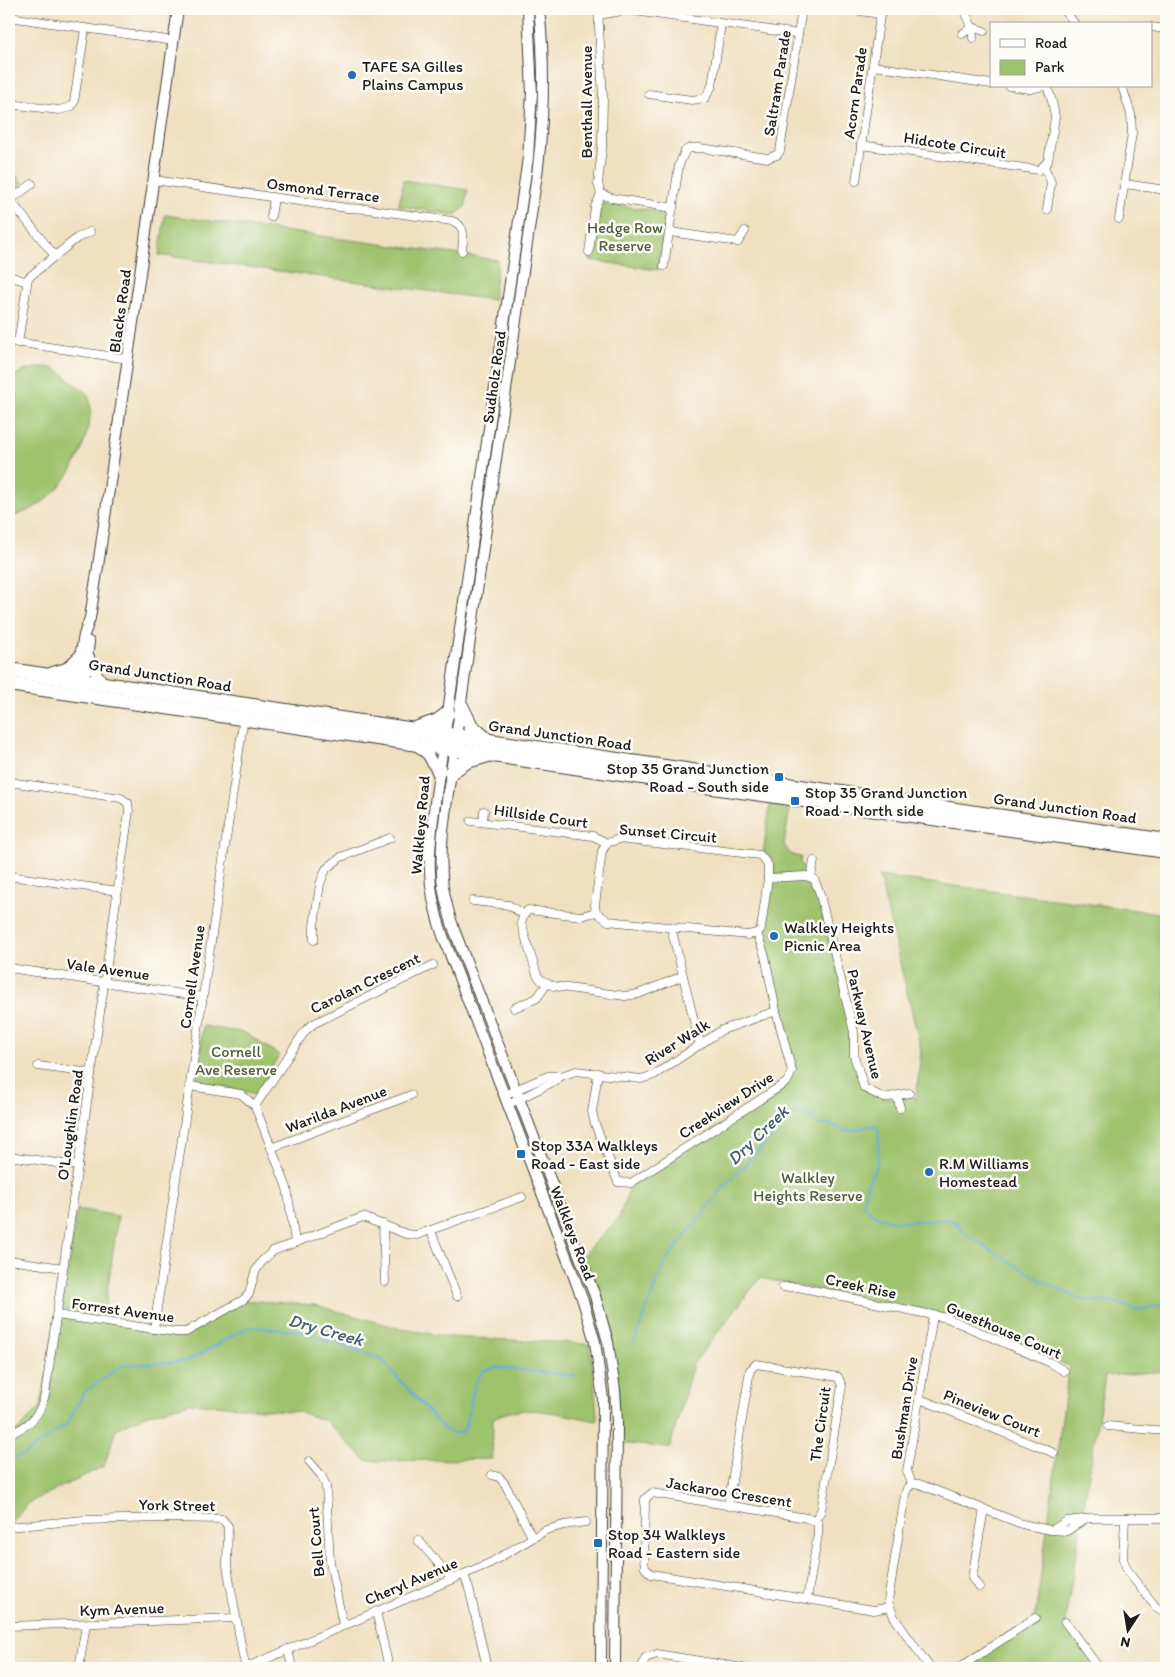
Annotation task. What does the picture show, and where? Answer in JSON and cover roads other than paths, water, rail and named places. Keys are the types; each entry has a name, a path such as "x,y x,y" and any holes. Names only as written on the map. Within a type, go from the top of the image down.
{"highway":[{"path":"47,675 67,670 83,656"},
{"name":"Grand Junction Road","path":"9,670 47,675 79,687 104,684 245,711"},
{"name":"Grand Junction Road","path":"9,684 79,687 490,748 1166,841"},
{"path":"445,774 490,748 470,726 461,706"},
{"path":"412,736 448,713"},
{"name":"Grand Junction Road","path":"490,748 648,778 1166,851"}],"main road":[{"name":"Blacks Road","path":"79,687 178,9"},
{"name":"Sudholz Road","path":"450,742 448,713 528,158 532,93 528,9"},
{"name":"Sudholz Road","path":"450,742 461,706 518,317 539,159 544,78 539,9"},
{"path":"83,656 104,684"},
{"path":"412,736 445,774"},
{"name":"Walkleys Road","path":"450,742 429,860 432,900 442,936 583,1301 595,1342 599,1365 604,1417 601,1668"},
{"name":"Walkleys Road","path":"445,774 442,875 445,899 455,932 595,1296 612,1360 617,1422 614,1668"}],"street":[{"name":"Saltram Parade","path":"673,208 679,165 684,151 690,148 700,148 768,158 777,155 780,151 802,9"},
{"path":"846,9 881,11"},
{"path":"964,9 972,27 973,38"},
{"path":"1064,9 1074,22"},
{"path":"598,12 627,10 798,34"},
{"name":"Acorn Parade","path":"856,181 881,11"},
{"name":"Benthall Avenue","path":"598,12 603,98 602,148 598,184 601,194"},
{"path":"9,18 174,41"},
{"path":"649,94 692,100 705,98 712,86 720,24"},
{"path":"972,27 984,31"},
{"path":"962,34 972,27"},
{"path":"1152,27 1166,29"},
{"path":"9,104 59,110 70,106 74,102 85,29"},
{"path":"873,66 990,84"},
{"path":"1046,88 1052,101 1055,117 1048,161 1044,166 1051,182 1047,210"},
{"path":"1119,219 1132,122 1123,88"},
{"name":"Hidcote Circuit","path":"861,144 1032,170 1039,170 1044,166"},
{"name":"Osmond Terrace","path":"154,180 452,221 459,223 462,227 464,234 462,251"},
{"path":"32,184 9,200 55,256"},
{"path":"1125,184 1166,190"},
{"path":"589,252 595,208 601,194 612,198 673,208 664,266"},
{"path":"271,217 274,198"},
{"path":"670,232 738,242 745,231"},
{"path":"18,343 26,282 32,274 78,238 90,232"},
{"path":"9,276 26,282"},
{"path":"9,342 128,359"},
{"name":"Cornell Avenue","path":"154,1330 245,711"},
{"name":"O'Loughlin Road","path":"9,782 121,798 128,803 129,811 49,1371 42,1406 35,1418 27,1425 9,1434"},
{"path":"483,822 484,811"},
{"name":"Hillside Court","path":"471,821 593,836 606,843"},
{"path":"314,940 320,884 326,869 341,857 390,838"},
{"name":"Sunset Circuit","path":"596,912 595,905 602,851 606,843 619,839 760,855 768,865 768,878 761,929 757,933"},
{"path":"768,878 811,877 814,861"},
{"path":"9,876 118,891"},
{"name":"Parkway Avenue","path":"811,877 814,879 819,891 854,1032 854,1056 864,1088 884,1098 909,1093"},
{"path":"473,901 509,905 524,915"},
{"path":"683,976 633,996 547,984 537,974 521,923 528,910 581,916 596,912 608,920 748,935 757,933"},
{"path":"671,927 700,1045"},
{"name":"Creekview Drive","path":"598,1073 592,1112 595,1124 618,1182 630,1183 787,1082 792,1071 776,1011 765,956 757,933"},
{"name":"Carolan Crescent","path":"255,1106 305,1032 313,1024 433,965"},
{"name":"Vale Avenue","path":"9,968 203,997"},
{"path":"514,1008 537,998 547,984"},
{"name":"River Walk","path":"506,1100 576,1071 641,1079 654,1075 722,1030 776,1011"},
{"path":"38,1066 91,1073"},
{"path":"190,1086 240,1094 255,1106 288,1193 295,1242"},
{"name":"Warilda Avenue","path":"271,1148 411,1095"},
{"name":"Parkway Avenue","path":"897,1096 900,1108"},
{"path":"9,1156 78,1166"},
{"name":"Forrest Avenue","path":"56,1315 154,1330 186,1332 240,1302 249,1294 255,1272 262,1262 273,1251 295,1242 358,1218 366,1217 413,1236 522,1197"},
{"path":"383,1224 385,1282"},
{"path":"431,1231 457,1296"},
{"path":"9,1260 63,1268"},
{"name":"Creek Rise","path":"783,1287 798,1287 933,1316"},
{"name":"Guesthouse Court","path":"933,1316 946,1318 1051,1363 1064,1371"},
{"name":"Bushman Drive","path":"930,1668 894,1618 888,1601 905,1495 912,1484 908,1471 933,1316"},
{"name":"The Circuit","path":"728,1506 750,1370 756,1364 838,1377 842,1386 820,1511 814,1521"},
{"name":"Pineview Court","path":"920,1399 1054,1453"},
{"path":"1108,1426 1166,1431"},
{"name":"Bell Court","path":"309,1462 321,1475 326,1486 330,1562 343,1625"},
{"path":"492,1475 498,1477 505,1484 532,1537"},
{"path":"912,1484 919,1484 1022,1524 1050,1530 1067,1520 1166,1518"},
{"name":"Jackaroo Crescent","path":"814,1521 808,1518 652,1493 646,1499 645,1568 651,1574 874,1610 890,1607"},
{"path":"978,1587 972,1578 984,1510"},
{"path":"1125,1518 1123,1559 1128,1572 1156,1607 1166,1613"},
{"name":"York Street","path":"9,1527 101,1520 222,1519 228,1526 227,1566 246,1668"},
{"path":"806,1599 818,1534 818,1523 814,1521"},
{"name":"Cheryl Avenue","path":"246,1668 464,1574 554,1527 586,1522"},
{"path":"418,1540 452,1579"},
{"path":"464,1574 470,1592 487,1668"},
{"path":"376,1611 389,1668"},
{"name":"Kym Avenue","path":"9,1626 236,1618"},
{"path":"959,1668 1035,1618"},
{"path":"1065,1622 1099,1668"},
{"path":"79,1668 86,1624"},
{"path":"288,1649 292,1668"},
{"path":"642,1668 645,1658 657,1654 743,1668"}],"waterway":[{"name":"Dry Creek","path":"634,1342 665,1262 727,1183 794,1114 800,1112 808,1114 816,1123 822,1125 830,1124 845,1131 873,1125 877,1127 879,1133 878,1159 866,1186 863,1205 874,1215 891,1221 904,1222 937,1219 950,1220 957,1223 962,1231 990,1250 1052,1286 1082,1300 1118,1303 1137,1310 1166,1304"},
{"name":"Dry Creek","path":"9,1459 24,1455 67,1424 84,1392 123,1365 187,1361 249,1327 298,1331 381,1359 443,1428 453,1433 464,1431 475,1383 483,1371 496,1367 575,1376"}],"place":[{"name":"TAFE SA Gilles Plains Campus","path":"352,75"},
{"name":"Stop 35 Grand Junction Road - South side","path":"779,777"},
{"name":"Stop 35 Grand Junction Road - North side","path":"795,801"},
{"name":"Walkley Heights Picnic Area","path":"774,936"},
{"name":"Stop 33A Walkleys Road - East side","path":"521,1154"},
{"name":"R.M Williams Homestead","path":"929,1172"},
{"name":"Stop 34 Walkleys Road - Eastern side","path":"598,1543"}],"park label":[{"name":"Hedge Row Reserve","path":"625,236"},
{"name":"Cornell Ave Reserve","path":"236,1060"},
{"name":"Walkley Heights Reserve","path":"808,1186"}]}
